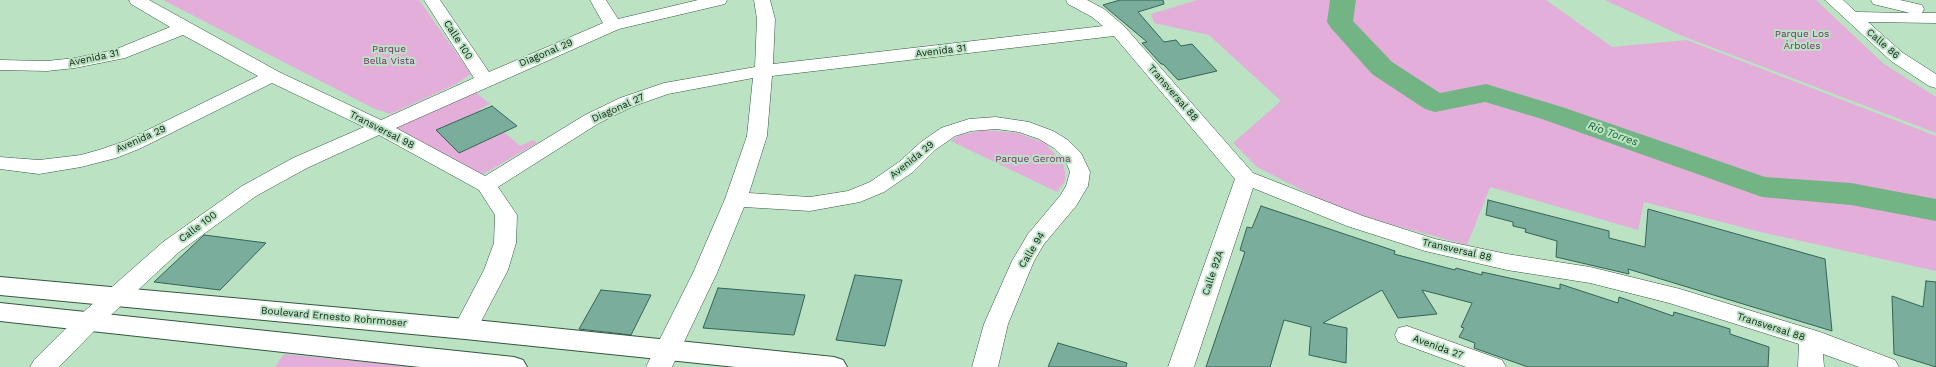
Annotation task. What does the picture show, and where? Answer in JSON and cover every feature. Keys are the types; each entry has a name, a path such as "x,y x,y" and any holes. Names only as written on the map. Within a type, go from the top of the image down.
{"main road":[{"name":"Boulevard Ernesto Rohrmoser","path":"0,286 465,329 664,358 834,367"},
{"path":"0,312 514,367"}],"street":[{"name":"Transversal 98","path":"137,0 184,28 272,76 380,128 486,184 506,214 505,243 496,270 465,329"},
{"name":"Calle 100","path":"432,0 484,79"},
{"path":"598,0 613,25"},
{"name":"Diagonal 29","path":"380,128 484,79 613,25 719,0"},
{"path":"664,358 705,273 736,200 757,136 764,72 766,32 762,0"},
{"name":"Transversal 88","path":"1074,0 1098,13 1118,30 1246,178 1355,222 1433,246 1507,262 1590,275 1657,291 1811,339 1886,367"},
{"name":"Calle 86","path":"1833,0 1897,57 1936,82"},
{"path":"1879,0 1908,4 1936,13"},
{"path":"1852,17 1936,18"},
{"name":"Avenida 31","path":"0,65 47,66 119,54 184,28"},
{"name":"Avenida 31","path":"764,72 1118,30"},
{"name":"Diagonal 27","path":"486,184 592,119 627,102 664,89 764,72"},
{"name":"Avenida 29","path":"0,163 46,166 81,161 109,154 132,145 272,76"},
{"name":"Avenida 29","path":"736,200 810,204 852,197 877,187 906,167 928,146 948,132 969,125 996,123 1022,126 1046,135 1062,144"},
{"name":"Calle 100","path":"43,367 89,321 171,247 249,191 300,162 380,128"},
{"name":"Calle 94","path":"985,367 996,324 1023,261 1036,239 1068,201 1077,186 1080,172 1074,157 1062,144"},
{"name":"Calle 92A","path":"1181,367 1246,178"},
{"name":"Avenida 27","path":"1406,335 1493,367"},
{"path":"1811,339 1811,367"}],"green space":[{"name":"Parque Bella Vista","path":"163,0 419,0 471,74 456,84 391,114 375,109"},
{"path":"1197,0 1546,0 1612,47 1687,40 1936,136 1936,271 1765,233 1644,202 1638,230 1490,187 1467,245 1390,224 1331,205 1257,167 1233,143 1281,101 1209,35 1154,23 1151,14"},
{"name":"Parque Los Árboles","path":"1605,0 1816,0 1884,64 1936,97 1936,133 1680,35"},
{"path":"473,90 490,104 478,110 480,111 436,130 459,153 504,132 520,146 533,140 537,143 478,177 390,127"},
{"name":"Parque Geroma","path":"984,130 1017,133 1045,143 1063,163 1065,181 1057,192 951,141 960,135"},
{"path":"284,354 416,367 275,367"}],"building":[{"path":"1120,0 1163,0 1164,4 1138,12 1164,42 1176,40 1181,46 1192,44 1217,71 1178,80 1142,43 1147,42 1103,5"},
{"path":"492,106 517,126 459,153 436,130"},
{"path":"1488,200 1609,231 1609,238 1645,247 1648,209 1825,259 1832,331 1628,269 1629,274 1556,257 1557,241 1525,232 1526,229 1513,226 1513,222 1486,215"},
{"path":"1261,206 1395,251 1394,254 1455,270 1456,268 1482,275 1482,272 1560,289 1560,284 1618,303 1619,297 1673,316 1674,312 1730,329 1730,334 1769,347 1768,367 1528,367 1474,348 1475,343 1459,337 1464,328 1461,327 1472,303 1422,290 1437,314 1398,318 1382,290 1323,323 1347,328 1346,363 1309,355 1311,327 1284,320 1270,367 1206,367 1245,252 1240,250 1247,227 1252,228"},
{"path":"204,235 266,243 220,290 154,282"},
{"path":"855,275 902,280 885,346 836,340"},
{"path":"1926,281 1936,282 1936,367 1894,354 1892,296 1923,307"},
{"path":"718,288 805,295 794,335 703,328"},
{"path":"601,290 651,295 631,335 579,329"},
{"path":"1058,343 1127,363 1126,367 1048,367"}],"waterway":[{"name":"Río Torres","path":"1343,0 1340,22 1382,68 1435,103 1486,93 1552,113 1762,187 1851,194 1936,210"}]}
